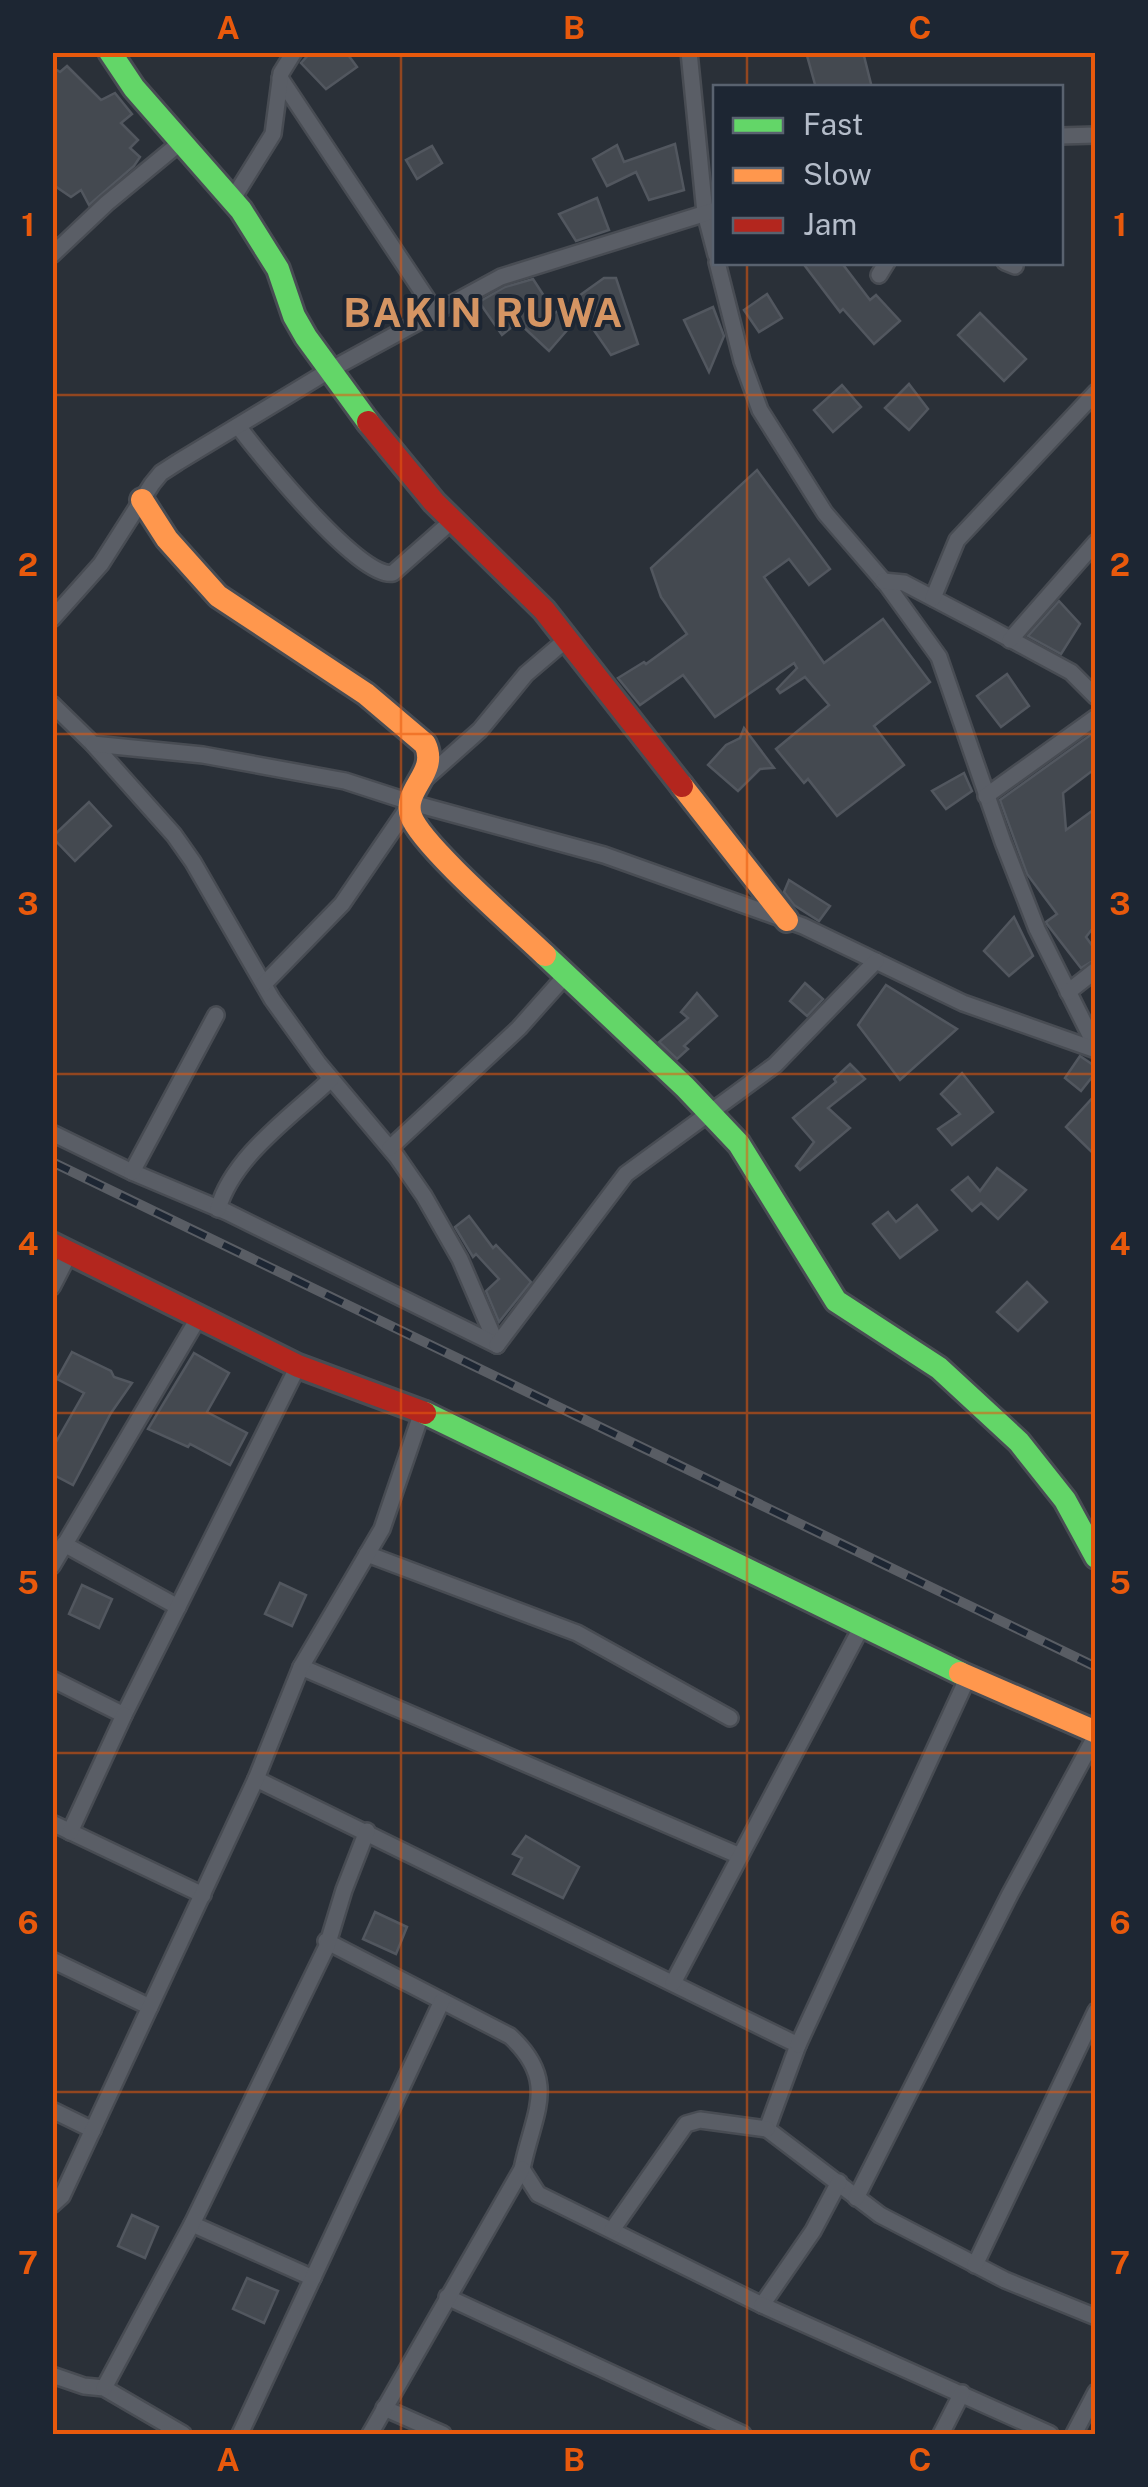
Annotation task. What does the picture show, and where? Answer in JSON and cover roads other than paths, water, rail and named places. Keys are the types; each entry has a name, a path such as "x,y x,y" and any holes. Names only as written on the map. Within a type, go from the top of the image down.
{"street":[{"path":"110,52 134,88 232,200 270,254 294,316 384,444 453,520 523,586 787,920"},
{"path":"232,200 273,134 280,78 294,52"},
{"path":"52,619 101,564 160,473 330,370 502,278 710,212 689,52"},
{"path":"280,78 435,312"},
{"path":"1063,136 1096,135"},
{"path":"52,255 106,203 181,142"},
{"path":"719,265 742,361 760,410 825,513 883,581 939,657 1037,929 1096,1048"},
{"path":"932,598 957,540 1096,392"},
{"path":"238,426 274,472 348,550 376,572 393,573 453,520"},
{"path":"142,500 167,538 218,596 366,694 431,752 432,762 412,797 342,904 264,984"},
{"path":"1010,640 1096,542"},
{"path":"883,581 904,583 1071,672 1096,697"},
{"path":"412,797 526,674 567,639"},
{"path":"52,704 93,744 194,862 264,984 331,1078 390,1148 424,1196 460,1259 497,1345"},
{"path":"986,796 1096,717"},
{"path":"93,744 203,755 326,777 412,797 604,855 787,920 963,1003 1096,1048"},
{"path":"412,797 421,832 469,883 739,1144 836,1300 845,1310 915,1351 950,1377 1014,1438 1078,1518 1096,1557"},
{"path":"497,1345 626,1174 775,1065 876,961"},
{"path":"1068,992 1096,970"},
{"path":"390,1148 519,1028 567,974"},
{"path":"132,1172 216,1015"},
{"path":"218,1208 224,1189 250,1156 331,1078"},
{"path":"52,1132 132,1172 218,1208 497,1345"},
{"path":"52,1286 61,1248 298,1366 422,1412 863,1624 918,1655 1096,1734 856,2198"},
{"path":"52,1566 200,1315"},
{"path":"70,1832 298,1366"},
{"path":"52,2205 62,2196 203,1894 256,1779 301,1667 382,1529 422,1412"},
{"path":"64,1544 178,1607"},
{"path":"368,1554 578,1632 730,1718"},
{"path":"673,1983 863,1624"},
{"path":"301,1667 740,1856"},
{"path":"767,2129 798,2045 968,1676"},
{"path":"52,1680 124,1715"},
{"path":"256,1779 798,2045"},
{"path":"52,1824 203,1894"},
{"path":"104,2388 192,2224 326,1946 368,1831"},
{"path":"326,1941 510,2036 534,2063 542,2092 522,2169 370,2434"},
{"path":"52,1960 150,2007"},
{"path":"240,2434 442,2001"},
{"path":"975,2265 1096,2012"},
{"path":"52,2110 93,2130"},
{"path":"612,2230 686,2124 700,2120 767,2129 856,2198 920,2238 1096,2317"},
{"path":"522,2169 538,2194 762,2305 1050,2434"},
{"path":"762,2305 813,2231 839,2182"},
{"path":"192,2224 313,2278"},
{"path":"447,2297 743,2434"},
{"path":"52,2375 104,2388 184,2434"},
{"path":"942,2434 962,2392"},
{"path":"1074,2434 1096,2392"},
{"path":"384,2408 443,2434"}],"railway":[{"path":"52,1162 1096,1667"}],"district":[{"name":"BAKIN RUWA","path":"484,313"}]}
